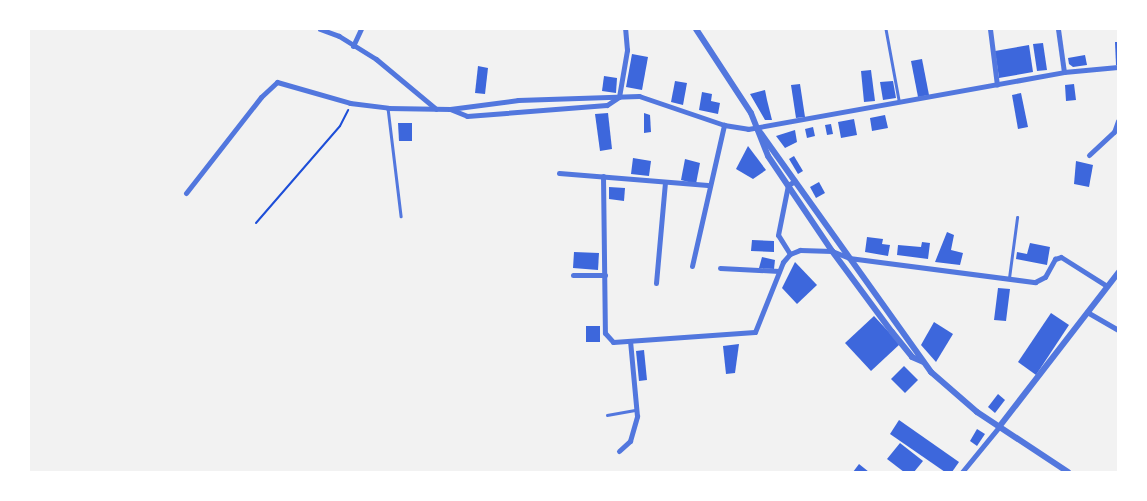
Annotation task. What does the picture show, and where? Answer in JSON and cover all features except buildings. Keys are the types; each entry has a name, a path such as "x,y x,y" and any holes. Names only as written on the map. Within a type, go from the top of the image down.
{"street":[{"path":"320,29 376,59 436,109"},
{"path":"353,46 361,29"},
{"path":"450,109 467,116 606,105 619,97 627,50 625,29"},
{"path":"696,29 743,99 757,128 763,147 788,186 832,251 912,356 923,362 962,401 1068,472"},
{"path":"990,29 998,85"},
{"path":"1058,29 1064,72"},
{"path":"186,193 273,84 281,82 350,103 388,108 450,109 495,102 619,97 652,100 724,125 757,128 1064,72 1118,66"},
{"path":"1089,155 1114,132 1118,121"},
{"path":"692,266 708,185 724,125"},
{"path":"757,128 849,258 917,349 923,362"},
{"path":"559,173 708,185"},
{"path":"603,176 608,340 630,342 755,332 779,271 790,254 800,250 832,251 849,258 1038,282 1045,278 1055,259 1060,257 1107,286"},
{"path":"790,254 778,235 788,186 795,181"},
{"path":"656,283 666,183"},
{"path":"720,268 779,271"},
{"path":"962,472 1118,273"},
{"path":"573,275 605,275"},
{"path":"1087,312 1118,330"},
{"path":"619,451 630,441 637,410 630,342"}],"lane":[{"path":"886,29 899,102"},
{"path":"388,108 401,216"},
{"path":"1009,278 1017,218"},
{"path":"607,415 637,410"}],"path":[{"path":"256,223 340,126 350,103"}]}
